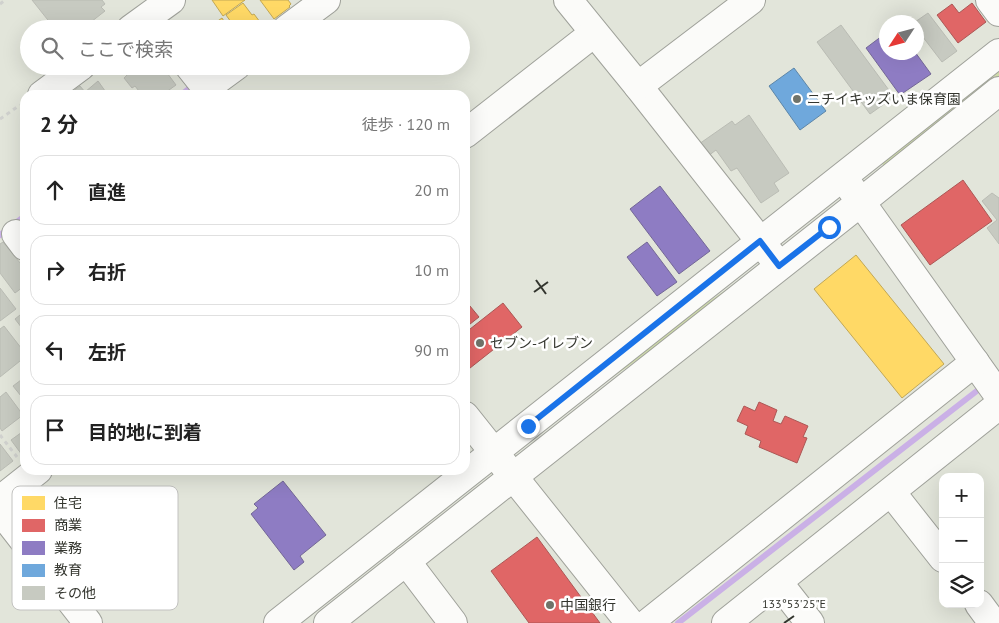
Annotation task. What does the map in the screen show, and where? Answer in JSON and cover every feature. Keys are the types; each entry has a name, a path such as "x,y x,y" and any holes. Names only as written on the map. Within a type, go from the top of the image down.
{"street":[{"path":"299,20 326,0"},
{"path":"568,0 779,266"},
{"path":"638,86 751,0"},
{"path":"990,0 999,12"},
{"path":"470,130 594,33"},
{"path":"470,472 999,53"},
{"path":"49,90 69,75"},
{"path":"203,85 220,75"},
{"path":"328,623 999,91"},
{"path":"726,623 891,492 997,391 842,176"},
{"path":"648,623 975,362"},
{"path":"470,422 630,623"},
{"path":"0,500 21,475"},
{"path":"278,623 466,475"},
{"path":"891,492 939,553"},
{"path":"0,510 12,525"},
{"path":"406,561 453,623"},
{"path":"778,582 810,623"},
{"path":"982,608 993,623"},
{"path":"78,610 88,623"}],"path":[{"path":"0,4 5,0"},
{"path":"0,119 20,104"},
{"path":"0,435 20,456"}],"green space":[{"path":"999,70 999,79 885,168 881,162"},
{"path":"739,281 740,283 660,344 610,379 608,377 695,311"}],"building: 住宅":[{"path":"212,0 245,0 223,16"},
{"path":"260,0 288,0 291,4 290,7 274,19"},
{"path":"243,3 258,20 230,20 226,15"},
{"path":"856,255 944,364 902,398 814,289"}],"building: 商業":[{"path":"972,3 986,22 958,43 937,15 952,4 959,13"},
{"path":"963,180 992,221 930,265 901,225"},
{"path":"503,303 522,327 470,368 470,329"},
{"path":"470,306 479,317 470,324"},
{"path":"759,402 777,410 773,421 781,424 785,416 808,426 803,437 807,438 797,463 759,447 761,441 745,434 748,426 737,421 744,406 755,411"},
{"path":"537,537 600,623 529,623 491,571"}],"building: 業務":[{"path":"879,38 879,60 921,60 931,74 900,95 866,48"},
{"path":"660,186 710,251 679,274 630,209"},
{"path":"647,242 677,282 657,296 627,257"},
{"path":"283,481 326,535 300,556 304,562 294,570 251,514 258,508 254,504"}],"building: 教育":[{"path":"794,68 826,111 800,130 769,86"}],"building: その他":[{"path":"32,0 102,0 105,4 101,7 105,11 94,20 48,20"},
{"path":"928,13 957,51 942,62 924,38 924,16"},
{"path":"841,25 894,97 870,114 817,42"},
{"path":"127,75 169,75 176,85 169,90 138,90 135,86 132,88 124,78"},
{"path":"98,81 104,90 87,90"},
{"path":"80,86 83,90 75,90"},
{"path":"749,115 789,173 774,183 779,191 761,203 737,168 731,171 716,150 708,156 699,144 732,121 735,125"},
{"path":"992,193 999,198 999,244 987,228 997,220 982,201"},
{"path":"3,242 20,263 20,289 15,293 0,273 0,244"},
{"path":"0,288 16,309 0,321"},
{"path":"20,315 20,326 15,319"},
{"path":"4,326 20,347 20,361 0,377 0,329"},
{"path":"20,381 20,395 13,386"},
{"path":"6,392 20,411 20,417 2,431 0,428 0,397"},
{"path":"20,434 20,452 11,440"},
{"path":"0,444 13,461 0,471"}],"waterway":[{"path":"187,90 196,83"},
{"path":"0,235 20,220"},
{"path":"678,623 978,390"}],"place":[{"name":"ニチイキッズいま保育園","path":"797,99"},
{"name":"セブン-イレブン","path":"480,343"},
{"name":"中国銀行","path":"550,605"}],"route":[{"path":"528,426 760,241 779,266 829,227"}]}
